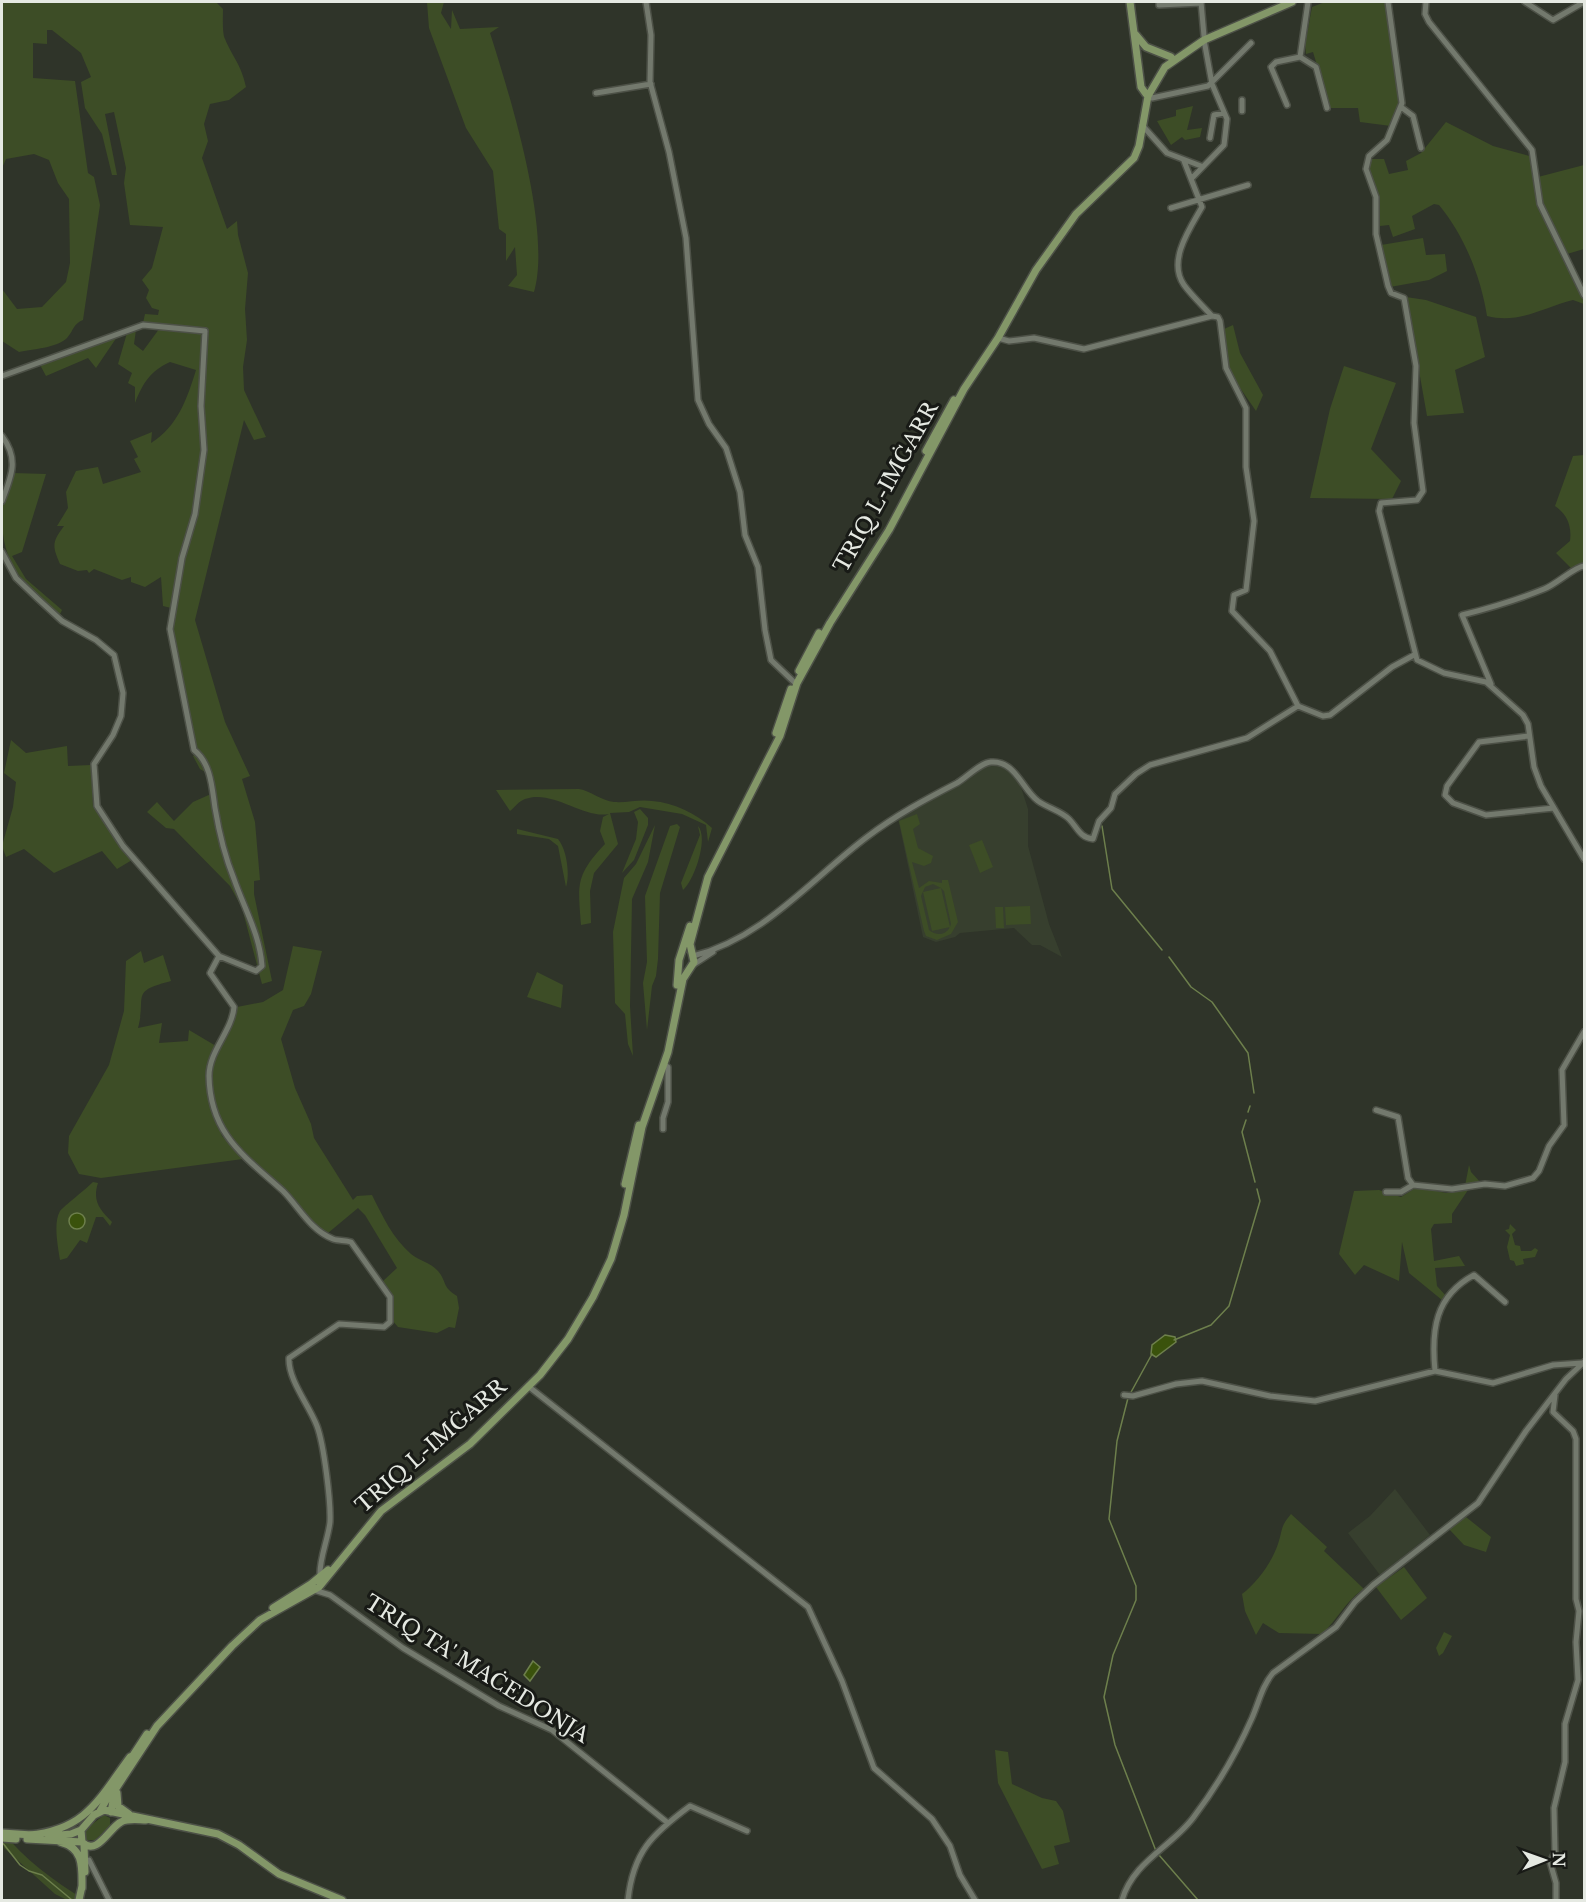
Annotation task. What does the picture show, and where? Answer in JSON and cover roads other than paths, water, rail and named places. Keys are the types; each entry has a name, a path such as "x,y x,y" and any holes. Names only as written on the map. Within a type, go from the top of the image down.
{"main road":[{"path":"1130,2 1141,87 1147,95"},
{"path":"1147,95 1158,72 1171,57 1204,38 1284,2"},
{"path":"1147,95 1165,67 1204,38 1292,2"},
{"path":"1134,31 1146,47"},
{"path":"1136,53 1140,47 1146,47 1171,57"},
{"name":"TRIQ L-IMĠARR","path":"81,1830 100,1811 138,1745 154,1724 239,1634 259,1617 321,1580 381,1511 470,1444 528,1386 568,1338 605,1272 624,1215 642,1127 664,1065 683,979 691,967 691,938 708,877 780,736 797,683 811,656 889,530 964,389 998,338 1051,247 1076,214 1134,158 1139,146 1147,95"},
{"name":"TRIQ L-IMĠARR","path":"113,1813 116,1790 157,1726 231,1646 260,1620 315,1590 379,1509 457,1450 514,1397 537,1372 578,1319 590,1296 612,1241 621,1206 631,1148 664,1051 679,964 704,876 754,781 806,653 871,552 906,492 951,404 1038,260 1073,212 1130,156 1136,146 1147,95"},
{"path":"682,955 692,955"},
{"path":"679,964 691,967"},
{"path":"29,1835 61,1830 81,1817 111,1787 138,1745"},
{"path":"126,1774 117,1793 118,1806 126,1813 146,1820"},
{"path":"100,1811 224,1836 279,1874 342,1900"},
{"path":"113,1813 117,1825"},
{"path":"81,1894 88,1862 98,1844 124,1821 146,1820"},
{"path":"2,1836 62,1836 81,1830 88,1862"},
{"path":"2,1836 98,1844"},
{"path":"39,1839 70,1845 77,1850 80,1857 81,1894"}],"street":[{"path":"646,2 651,35 651,84 669,152 686,238 698,400 706,419 726,448 740,492 746,537 758,567 770,655 779,670 794,682"},
{"path":"1159,2 1159,5 1201,2 1204,38 1212,84 1227,119 1224,145 1201,166 1193,177"},
{"path":"1300,57 1308,2"},
{"path":"1388,2 1402,93 1401,107 1388,140 1369,156 1366,169 1377,197 1376,234 1388,286 1391,293 1402,296 1405,300 1416,366 1414,423 1422,495 1417,500 1381,503 1378,507 1414,655 1417,660 1444,673 1478,679 1491,684 1523,715 1528,724 1534,767 1554,808 1584,859"},
{"path":"1426,2 1425,14 1429,22 1532,150 1540,204 1584,295"},
{"path":"1525,2 1553,20 1584,2"},
{"path":"1147,95 1212,84 1251,44"},
{"path":"1287,105 1271,67 1276,62 1300,57 1316,68 1327,108"},
{"path":"596,93 651,84"},
{"path":"1242,100 1242,111"},
{"path":"1401,107 1413,116 1421,148"},
{"path":"1210,138 1214,116 1224,112"},
{"path":"1142,125 1167,153 1201,166"},
{"path":"1184,161 1193,177 1202,207 1183,241 1179,272 1183,284 1212,316"},
{"path":"1171,208 1248,184"},
{"path":"998,338 1009,341 1034,338 1084,349 1212,316 1218,317 1226,368 1246,408 1246,467 1253,526 1246,590 1234,595 1232,611 1270,651 1298,706 1323,716 1330,715 1392,667 1414,655"},
{"path":"2,376 143,325 205,331 201,406 204,450 195,514 182,558 170,629 194,750 206,763 218,824 234,880 249,911 261,953 262,966 251,971 218,958 123,846 97,806 96,759 113,735 121,716 123,693 114,656 96,640 62,621 38,599 16,578 2,552"},
{"path":"2,436 12,450 12,468 2,501"},
{"path":"1491,684 1462,615 1501,605 1544,589 1560,581 1578,567 1584,566"},
{"path":"691,967 719,947 775,915 867,837 911,806 940,792 990,762 1008,766 1036,800 1067,817 1084,836 1094,838 1100,821 1112,808 1115,794 1150,765 1247,738 1298,706"},
{"path":"1529,736 1479,742 1446,788 1446,797 1453,803 1486,815 1554,808"},
{"path":"691,938 694,950 701,954"},
{"path":"692,955 719,947"},
{"path":"218,958 212,966 211,974 234,1007 209,1070 213,1107 225,1136 246,1160 286,1194 312,1224 332,1238 351,1242 390,1298 389,1323 384,1327 339,1324 290,1358 291,1370 318,1429 329,1503 330,1521 320,1568 324,1592 315,1590"},
{"path":"1386,1192 1401,1192 1413,1185 1452,1189 1485,1184 1505,1186 1536,1176 1549,1146 1564,1125 1562,1070 1584,1032"},
{"path":"1576,1047 1584,1046"},
{"path":"663,1129 663,1118 668,1101 668,1067 664,1065"},
{"path":"1376,1110 1398,1117 1408,1178 1413,1185"},
{"path":"1435,1371 1432,1342 1435,1323 1442,1307 1462,1281 1474,1275 1505,1302"},
{"path":"1124,1395 1133,1396 1176,1384 1202,1381 1270,1396 1315,1401 1435,1371 1493,1383 1553,1365 1584,1363"},
{"path":"1122,1900 1130,1880 1191,1820 1204,1802 1252,1719 1265,1682 1273,1673 1336,1627 1355,1602 1373,1584 1478,1503 1526,1431 1557,1390 1584,1363"},
{"path":"528,1386 808,1607 842,1681 874,1768 932,1820 950,1846 960,1875 975,1900"},
{"path":"1556,1900 1556,1883 1550,1862 1555,1852 1554,1808 1565,1768 1565,1724 1578,1680 1576,1642 1579,1628 1576,1599 1576,1438 1573,1431 1553,1412 1557,1390"},
{"name":"TRIQ TA' MAĊEDONJA","path":"324,1592 403,1648 496,1704 552,1730 668,1823"},
{"path":"628,1900 631,1873 649,1842 690,1806 747,1831"},
{"path":"88,1862 108,1900"}],"waterway":[{"path":"1102,826 1112,889 1162,950"},
{"path":"1169,957 1191,987 1212,1002 1248,1053 1254,1093"},
{"path":"1248,1112 1250,1106"},
{"path":"1246,1120 1242,1132 1255,1182"},
{"path":"1174,1340 1211,1325 1229,1306 1260,1201 1257,1189"},
{"path":"1130,1394 1152,1354"},
{"path":"1128,1398 1117,1441 1109,1519 1136,1586 1136,1600 1113,1655 1104,1697 1115,1745 1156,1851"},
{"path":"2,1842 20,1865 42,1875 72,1900"},
{"path":"1159,1855 1198,1900"}]}
